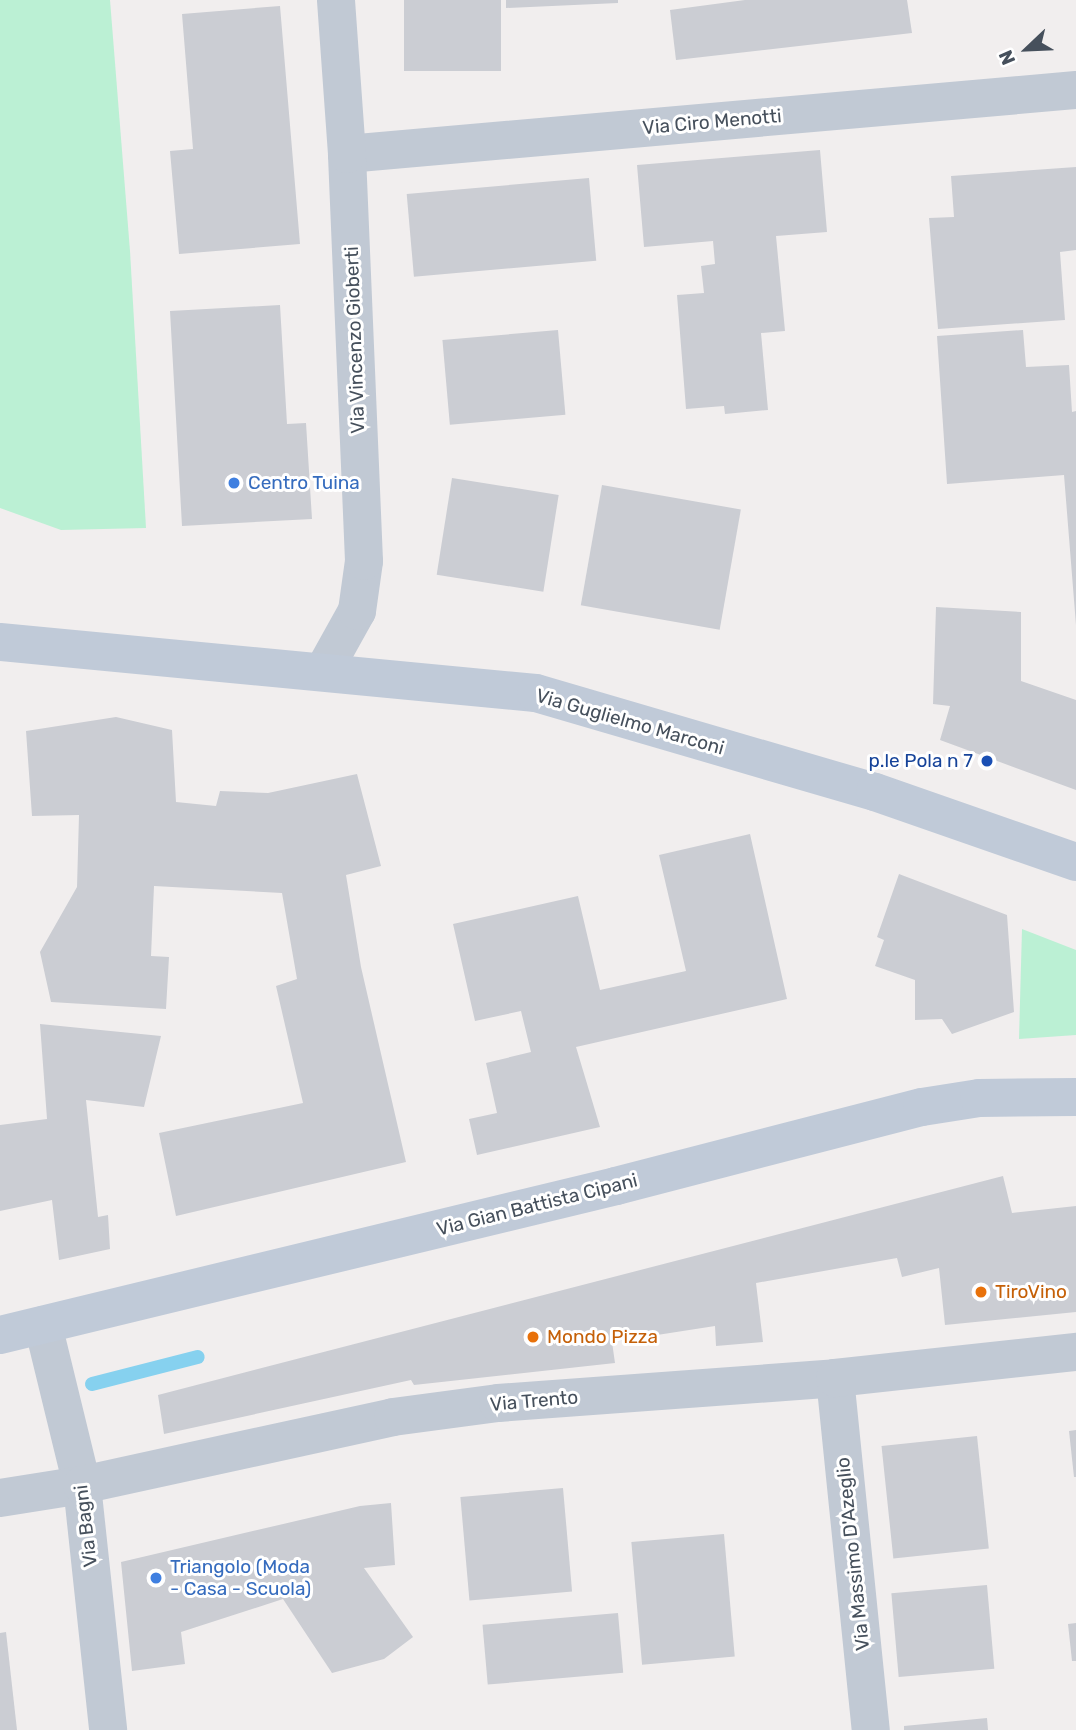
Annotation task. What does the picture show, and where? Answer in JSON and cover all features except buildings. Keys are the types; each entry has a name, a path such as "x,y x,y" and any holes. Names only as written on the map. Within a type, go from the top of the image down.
{"main road":[{"name":"Via Guglielmo Marconi","path":"0,642 536,693 875,792 1076,862"},
{"name":"Via Gian Battista Cipani","path":"0,1335 616,1186 922,1107 979,1098 1076,1097"}],"street":[{"name":"Via Vincenzo Gioberti","path":"323,672 357,611 364,561 347,155 336,0"},
{"name":"Via Ciro Menotti","path":"347,155 1076,89"},
{"name":"Via Bagni","path":"43,1325 82,1485 108,1730"},
{"name":"Via Trento","path":"0,1498 82,1485 393,1417 498,1403 835,1378 1076,1352"},
{"name":"Via Massimo D'Azeglio","path":"835,1378 871,1730"}],"green space":[{"path":"0,0 110,0 130,251 146,528 61,530 0,508"},
{"path":"1022,929 1076,950 1076,1035 1019,1039"}],"waterway":[{"path":"92,1384 198,1357"}],"place":[{"name":"Centro Tuina","path":"234,483"},
{"name":"p.le Pola n 7","path":"987,761"},
{"name":"TiroVino","path":"981,1292"},
{"name":"Mondo Pizza","path":"533,1337"},
{"name":"Triangolo (Moda - Casa - Scuola)","path":"156,1578"}]}
